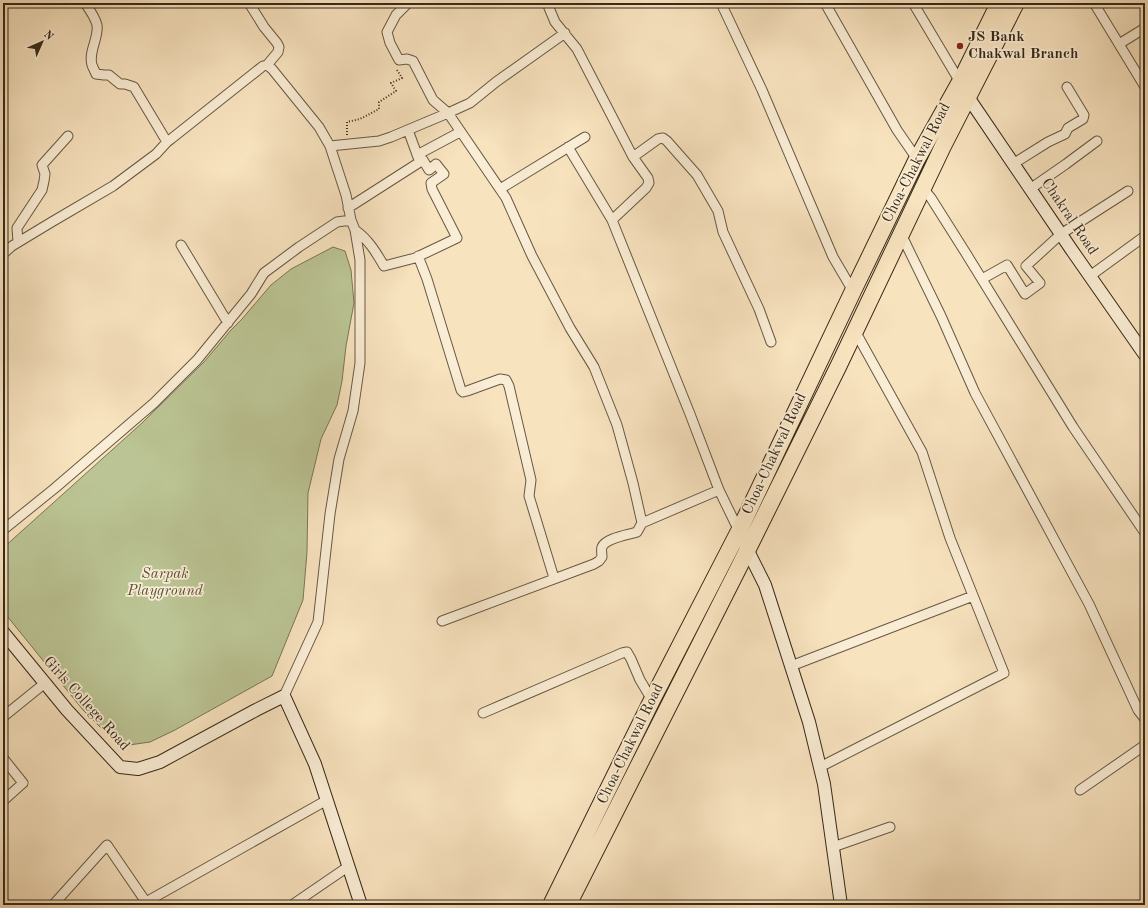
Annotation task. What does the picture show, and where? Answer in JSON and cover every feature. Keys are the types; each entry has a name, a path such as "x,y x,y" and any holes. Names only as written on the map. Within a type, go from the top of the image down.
{"highway":[{"name":"Choa-Chakwal Road","path":"552,905 652,700 739,531 917,159 960,82 999,3"},
{"path":"568,905 748,550 923,188 1016,3"}],"street":[{"path":"85,3 97,26 97,34 92,54 92,64 96,74 104,76 109,75 120,84 134,87 166,142"},
{"path":"3,254 18,242 78,205 113,186 156,154 166,142 172,139 263,66 267,65 278,52 279,47 249,3"},
{"path":"408,3 396,15 387,32 390,43 399,60 407,59 413,61 433,100 448,113 506,198 532,256 570,328 594,367 617,425 642,523"},
{"path":"547,3 555,22 578,49 633,157 648,178 649,183 646,188 612,220"},
{"path":"721,3 762,90 833,257 853,292"},
{"path":"826,3 897,130 917,159"},
{"path":"913,3 960,82"},
{"path":"1094,3 1145,87"},
{"path":"1119,44 1145,28"},
{"path":"330,146 379,141 470,103 496,82 565,33"},
{"path":"267,65 319,127 330,146 346,195 350,220 355,230 360,260 360,363 353,410 339,459 330,514 318,622 284,696 315,764 361,905"},
{"path":"1013,164 1048,142 1065,134 1068,128 1083,119 1084,115 1081,109 1067,87"},
{"name":"Chakral Road","path":"968,97 1145,355"},
{"path":"355,230 371,244 384,266 418,256 457,238 432,189 432,183 444,174 436,164 429,170 423,160 418,158 408,130"},
{"path":"348,208 418,158 460,132"},
{"path":"18,242 17,228 42,190 45,174 42,166 68,136"},
{"path":"500,189 584,137"},
{"path":"633,157 658,139 663,138 697,175 718,211 723,232 759,309 771,342"},
{"path":"1030,189 1097,141"},
{"path":"568,147 612,220 719,490 765,585 808,722 820,767 824,784 841,905"},
{"path":"923,188 931,198 1073,427 1145,533"},
{"path":"982,280 1007,265 1025,294 1040,283 1026,266 1061,234 1128,191"},
{"path":"3,530 55,488 154,403 197,360 251,294 264,273 299,247 337,222 350,220"},
{"path":"902,234 975,392 1089,604 1142,708 1145,719"},
{"path":"1090,276 1145,236"},
{"path":"181,245 228,323"},
{"path":"418,256 427,279 460,390 463,392 467,391 500,379 506,380 509,386 531,480 529,496 554,578"},
{"path":"820,767 1004,673 950,538 922,452 855,331"},
{"path":"442,621 594,564 602,557 603,546 609,540 637,532 642,523 719,490"},
{"path":"791,666 973,596"},
{"name":"Girls College Road","path":"3,632 67,710 120,767 138,769 160,762 284,696"},
{"path":"483,713 626,652 652,700"},
{"path":"3,716 44,683"},
{"path":"1080,790 1145,744"},
{"path":"3,758 23,783 3,801"},
{"path":"53,905 107,845 147,903 327,800"},
{"path":"833,847 890,827"},
{"path":"292,905 349,866"}],"path":[{"path":"348,144 347,122 360,119 379,109 379,102 396,91 391,83 402,78 396,67 399,60"}],"green space":[{"name":"Sarpak Playground","path":"333,247 345,251 351,270 354,303 337,405 321,439 308,493 307,552 303,600 272,676 175,730 150,742 129,745 105,732 83,710 3,611 3,548 142,423 204,362 271,285 291,269"}],"place":[{"name":"JS Bank Chakwal Branch","path":"960,46"}]}
